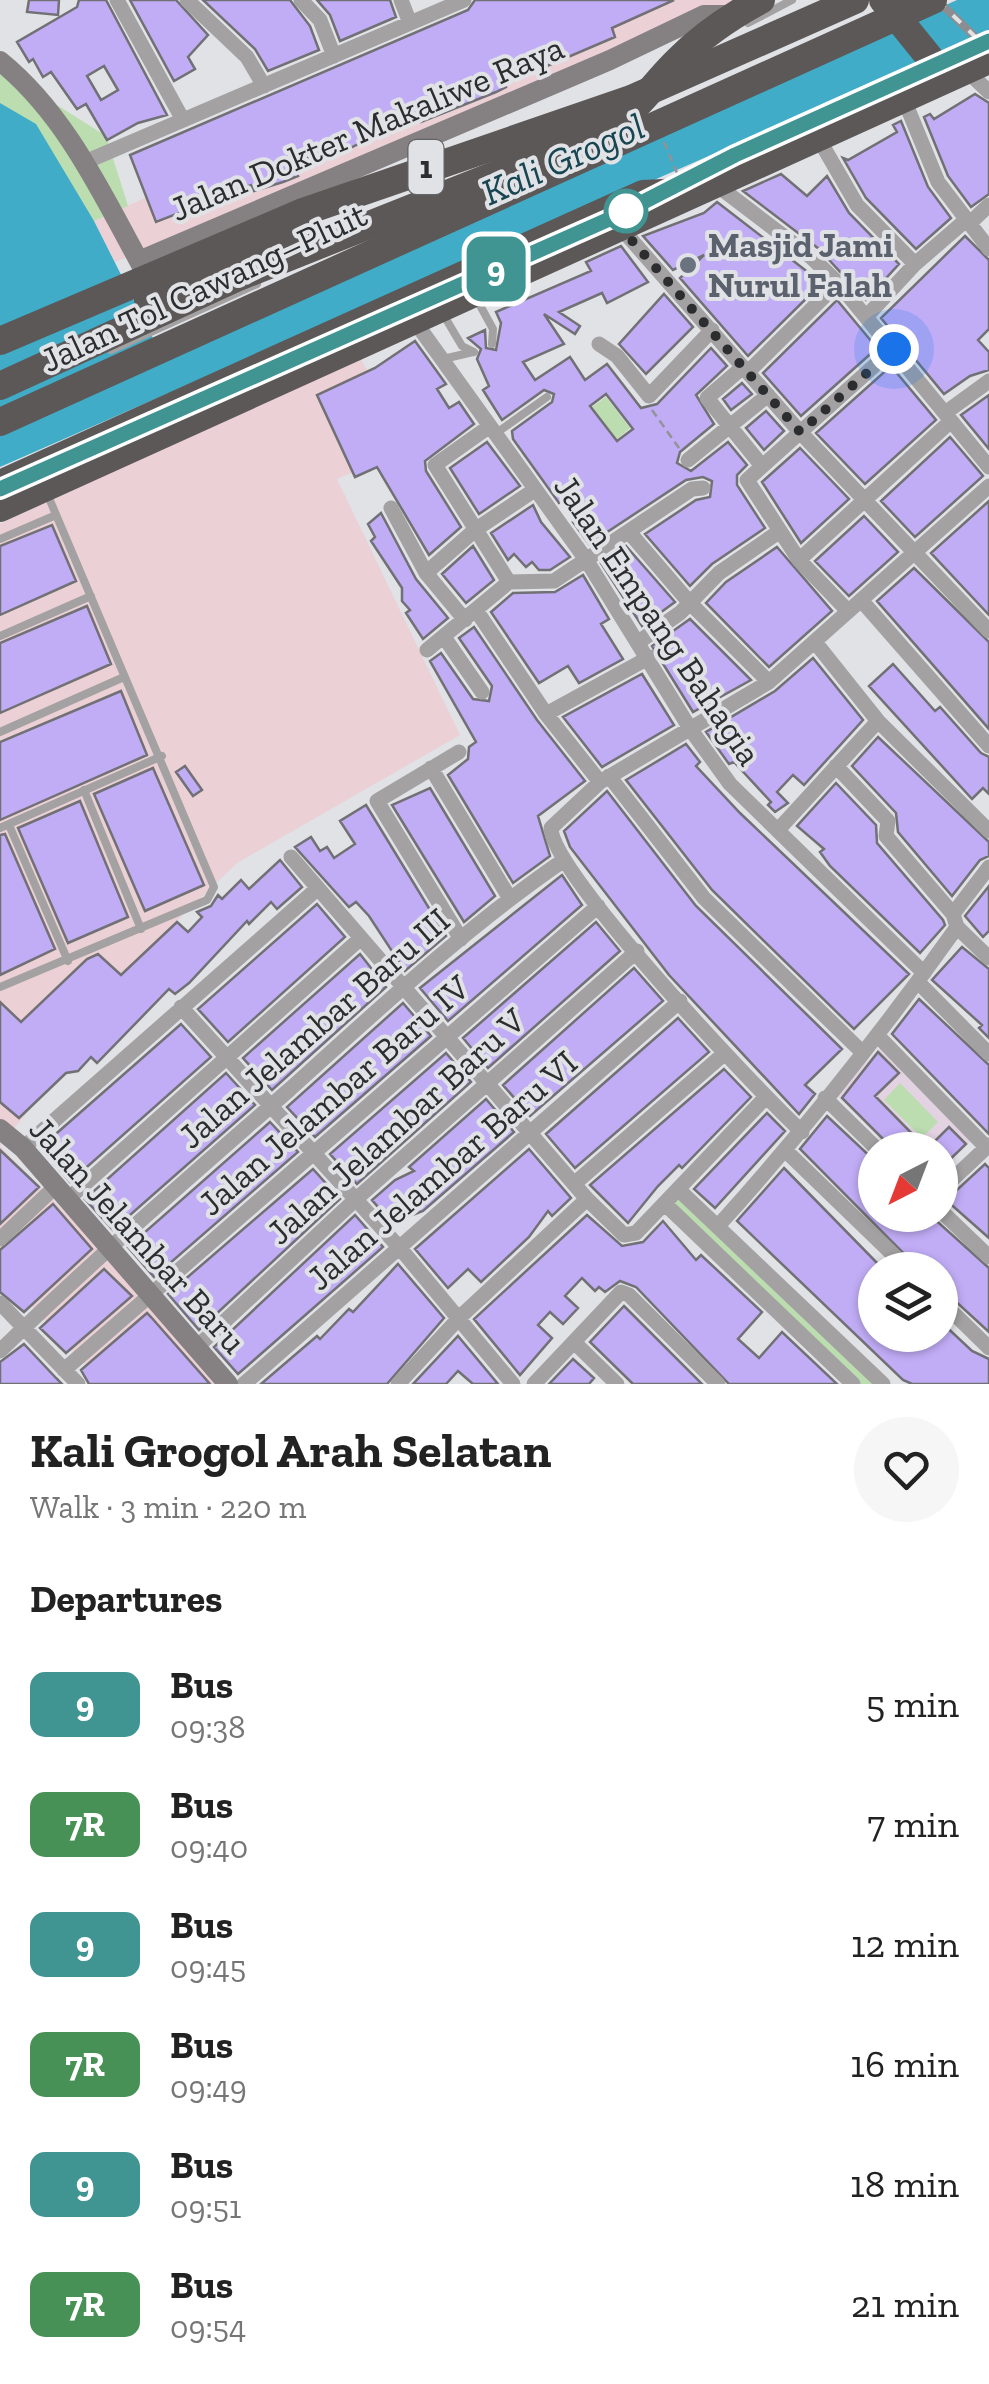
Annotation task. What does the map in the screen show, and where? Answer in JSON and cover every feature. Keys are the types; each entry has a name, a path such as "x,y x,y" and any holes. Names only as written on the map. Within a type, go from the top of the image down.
{"highway":[{"name":"1","path":"0,386 163,316 642,124 642,106 674,63 729,29 760,0"},
{"name":"Jalan Tol Cawang–Pluit","path":"0,341 256,230 631,99 854,0"},
{"name":"Jalan Tol Cawang–Pluit","path":"0,422 933,0"},
{"path":"0,484 644,194 694,183 816,136 959,68 889,9 642,124"},
{"path":"0,372 297,233 454,174 519,135"},
{"path":"0,508 620,227 694,183"}],"street":[{"path":"118,0 183,120"},
{"path":"188,0 248,57 264,86"},
{"path":"301,0 320,20 334,56"},
{"path":"401,0 410,23"},
{"path":"85,162 464,0"},
{"name":"Jalan Dokter Makaliwe Raya","path":"139,260 610,60 704,15 726,15 729,29"},
{"path":"0,61 52,115 85,162 139,260 163,316"},
{"path":"959,68 989,92"},
{"path":"902,97 938,182 989,249"},
{"path":"816,136 857,205 915,264"},
{"path":"694,183 838,283 989,467"},
{"path":"866,317 915,264 989,205"},
{"path":"620,227 800,432 989,632"},
{"path":"762,466 706,396 746,369 838,283"},
{"name":"Jalan Empang Bahagia","path":"426,313 443,359 587,561 650,657 691,730 730,784 921,978 989,1054"},
{"path":"599,344 617,356 650,396 712,330"},
{"path":"894,349 762,466 748,483 799,560 855,606 989,746"},
{"path":"799,560 865,502 989,381"},
{"path":"688,460 768,395"},
{"path":"493,430 435,463 508,582"},
{"path":"802,1132 765,1098 598,906 564,860 551,836 553,824 605,779 770,682 989,486"},
{"path":"426,650 508,582 554,581 700,488"},
{"path":"426,572 475,530 534,491"},
{"path":"391,508 426,572 470,615 546,714 704,898 862,1052"},
{"path":"640,641 690,602 719,573 780,531"},
{"path":"629,532 690,602 770,682"},
{"path":"444,637 482,692"},
{"path":"815,642 878,722 989,831"},
{"path":"546,714 650,657"},
{"path":"778,830 878,722"},
{"path":"459,752 377,801 461,939"},
{"path":"836,766 888,821 886,836 989,958"},
{"path":"431,768 509,897"},
{"path":"291,857 587,1199 624,1235 636,1233 765,1098"},
{"name":"Jalan Jelambar Baru III","path":"0,1351 108,1248 405,986 509,897 564,860"},
{"path":"718,1226 802,1132 862,1052 882,1040 989,868"},
{"path":"23,1148 318,888"},
{"name":"Jalan Jelambar Baru IV","path":"64,1370 598,906"},
{"path":"0,1238 227,1056 360,938"},
{"name":"Jalan Jelambar Baru V","path":"197,1348 355,1200 637,951"},
{"name":"Jalan Jelambar Baru VI","path":"244,1384 680,1002"},
{"path":"181,1007 399,1247 512,1384"},
{"path":"882,1040 984,1149 989,1168"},
{"path":"574,1184 725,1052"},
{"path":"824,1098 859,1132"},
{"name":"Jalan Jelambar Baru","path":"0,1129 23,1148 228,1384"},
{"path":"958,1173 984,1149"},
{"path":"786,1150 891,1252"},
{"path":"679,1190 883,1384"},
{"path":"398,1384 460,1317 587,1199"},
{"path":"665,1204 853,1384"},
{"path":"958,1227 989,1257"},
{"path":"534,1384 616,1295 629,1295 718,1384"},
{"path":"0,1303 78,1384"},
{"path":"958,1318 989,1348"},
{"path":"574,1342 617,1384"}],"lane":[{"path":"729,29 792,0"},
{"path":"277,275 642,124"},
{"path":"93,358 163,316 261,282"},
{"path":"472,293 494,330 492,344"},
{"path":"426,313 474,352 443,359"},
{"path":"493,430 547,398"},
{"path":"0,987 207,900 214,887 162,756 44,488"},
{"path":"0,540 56,515"},
{"path":"0,636 92,596"},
{"path":"0,732 124,677"},
{"path":"68,961 5,827 162,756"},
{"path":"84,790 140,929"}],"path":[{"path":"783,130 800,122 789,123"},
{"path":"642,124 694,183 743,146"},
{"path":"650,396 655,415 688,460"}],"shaded area":[{"path":"581,0 768,0 541,98 115,262 94,221"},
{"path":"358,353 408,450 337,479 460,735 237,863 28,1063 48,1086 0,1146 0,524"},
{"path":"882,1047 973,1139 958,1154 958,1132 873,1132 835,1093"},
{"path":"0,1146 234,1384 103,1384 0,1272"}],"green space":[{"path":"0,69 106,136 128,206 94,221 33,129 0,107"},
{"path":"606,397 630,428 617,439 592,407"},
{"path":"900,1083 938,1122 928,1132 916,1132 884,1100"},
{"path":"683,1195 889,1384 855,1384 671,1204"}],"water":[{"path":"957,0 989,0 989,33 0,467 0,103 36,124 94,221 162,356"}],"building":[{"path":"29,0 59,0 58,15 27,12"},
{"path":"79,0 106,0 167,115 138,123 107,140 86,104 77,109 51,72 43,77 33,59 29,62 17,42 77,7","holes":["104,66 118,90 101,100 87,76"]},
{"path":"130,0 176,0 208,35 188,57 195,69 174,81"},
{"path":"203,0 290,0 310,26 319,50 268,71 255,49"},
{"path":"317,0 390,0 396,17 340,41 330,15"},
{"path":"475,0 674,0 612,28 615,37 505,84 496,92 421,122 418,117 401,123 330,158 327,150 293,165 298,176 283,182 254,191 251,185 156,222 130,155 468,10"},
{"path":"975,94 989,103 989,194 971,207 948,176 924,117 930,114 934,119"},
{"path":"901,121 928,187 951,218 916,249 866,198 843,158 848,160 897,132 893,125"},
{"path":"781,174 807,196 827,176 849,213 899,264 866,300 819,249 743,191"},
{"path":"717,202 822,283 748,356 680,278 704,255 673,270 643,236 704,213"},
{"path":"965,236 989,260 989,329 978,340 989,352 989,370 970,376 944,394 881,318"},
{"path":"621,246 648,282 607,303 602,293 559,312 580,326 575,334 544,314 564,344 523,362 535,380 570,357 585,380 607,364 641,408 657,404 711,348 727,366 696,395 714,424 680,452 677,463 691,471 728,442 747,465 737,475 737,485 765,528 712,564 690,586 645,534 696,500 710,497 712,481 703,477 686,480 589,544 573,522 577,519 563,501 559,503 513,439 512,431 552,402 554,394 544,390 502,420 483,390 489,386 477,359 481,349 468,338 485,330 486,348 496,350 501,323 496,312 591,271 586,262","holes":["606,394 633,429 617,441 590,406"]},
{"path":"664,294 693,327 646,374 619,344"},
{"path":"837,300 877,348 801,416 763,373"},
{"path":"415,341 446,384 437,389 449,408 459,402 474,424 425,461 426,471 461,527 429,555 377,467 355,477 317,395 375,368"},
{"path":"891,366 936,420 865,484 816,433"},
{"path":"742,383 752,394 731,410 723,399"},
{"path":"989,395 989,449 961,415"},
{"path":"766,411 784,431 764,450 746,428"},
{"path":"950,437 983,476 915,537 881,501"},
{"path":"487,442 520,486 479,514 450,468"},
{"path":"800,448 849,499 801,543 762,482"},
{"path":"989,501 989,615 931,553"},
{"path":"533,505 541,522 570,557 550,570 539,570 532,562 526,567 514,554 508,560 491,533"},
{"path":"381,513 416,579 448,618 423,639 406,613 410,610 402,601 402,588 371,541 375,537 368,524"},
{"path":"864,516 898,552 849,596 815,561"},
{"path":"52,525 76,581 0,615 0,546"},
{"path":"473,546 494,580 466,603 442,574"},
{"path":"626,546 675,602 642,626 601,563"},
{"path":"777,547 832,611 769,667 706,603 726,582"},
{"path":"914,568 989,642 989,729 877,601"},
{"path":"583,575 609,619 601,624 623,659 579,683 568,666 539,683 491,612 513,593 555,592"},
{"path":"87,606 111,664 0,713 0,643"},
{"path":"690,619 751,680 693,712 652,646"},
{"path":"474,627 537,720 585,781 538,816 550,856 513,883 448,775 468,759 469,747 476,742 430,661 441,653 473,699 489,701 492,686 459,638"},
{"path":"813,658 863,720 804,785 793,775 777,792 788,803 775,812 768,805 771,802 734,762 729,764 706,732 775,691"},
{"path":"893,664 935,711 940,707 989,757 989,794 983,788 972,799 869,686"},
{"path":"642,674 674,725 602,767 563,717"},
{"path":"121,691 147,755 0,820 0,742"},
{"path":"878,737 989,842 989,856 980,860 952,896 898,832 896,813 852,766"},
{"path":"686,744 700,762 696,766 740,813 909,974 854,1029 712,890 626,780"},
{"path":"185,766 202,790 193,796 176,772"},
{"path":"153,768 204,885 145,911 94,794"},
{"path":"836,783 876,825 877,843 943,920 945,925 920,953 830,866 820,852 824,849 797,826"},
{"path":"430,788 495,896 464,922 392,805"},
{"path":"607,791 696,906 842,1049 805,1085 815,1094 799,1114 669,975 570,847 564,831"},
{"path":"80,801 128,917 68,943 18,828"},
{"path":"366,805 446,936 405,971 369,916 356,902 349,907 295,847 311,837 320,851 327,847 334,858 355,844 340,821"},
{"path":"5,834 55,949 0,975 0,835"},
{"path":"280,860 302,887 277,909 271,902 249,924 247,921 189,983 175,994 169,989 97,1063 91,1057 78,1071 66,1073 19,1118 0,1102 0,1002 21,1022 87,959 98,954 121,975 177,922 188,932 202,917 197,912 211,906 218,895 222,899 241,880 249,889"},
{"path":"562,875 582,905 448,1021 420,988"},
{"path":"989,886 989,931 983,937 965,916"},
{"path":"317,904 345,937 228,1042 198,1009"},
{"path":"596,922 620,951 488,1068 463,1038"},
{"path":"962,947 989,969 989,1038 979,1028 982,1025 932,980"},
{"path":"360,954 386,987 272,1090 243,1058"},
{"path":"634,968 663,1001 530,1116 503,1085"},
{"path":"919,999 989,1065 989,1134 892,1034"},
{"path":"403,1003 431,1036 315,1137 287,1107"},
{"path":"678,1018 709,1052 575,1168 546,1134"},
{"path":"181,1024 211,1057 70,1182 41,1147"},
{"path":"878,1052 899,1073 875,1096 910,1132 876,1132 842,1098"},
{"path":"446,1053 471,1082 357,1184 330,1154"},
{"path":"724,1069 751,1097 682,1168 679,1165 658,1186 628,1223 590,1185"},
{"path":"226,1073 255,1105 113,1230 85,1199"},
{"path":"486,1099 514,1132 423,1211 392,1223 372,1200 395,1180 414,1171 409,1167"},
{"path":"767,1113 785,1131 715,1208 694,1189"},
{"path":"827,1116 858,1145 858,1207 800,1149"},
{"path":"270,1122 298,1152 154,1277 128,1247"},
{"path":"958,1136 966,1144 958,1152"},
{"path":"529,1149 571,1198 552,1216 548,1211 529,1237 481,1282 468,1269 448,1288 415,1249"},
{"path":"0,1150 39,1187 0,1224"},
{"path":"985,1164 989,1168 989,1238 958,1211 958,1189"},
{"path":"784,1168 866,1252 858,1252 858,1337 737,1221"},
{"path":"313,1169 340,1199 199,1330 168,1294"},
{"path":"53,1204 92,1249 24,1312 0,1292 0,1250"},
{"path":"355,1215 383,1247 238,1374 214,1347"},
{"path":"587,1215 622,1246 643,1242 663,1221 696,1260 701,1255 762,1312 738,1339 759,1358 782,1332 837,1384 729,1384 636,1287 620,1281 605,1292 599,1287 595,1291 582,1278 565,1296 578,1308 563,1324 550,1312 538,1325 552,1338 520,1375 474,1319"},
{"path":"882,1232 949,1232 989,1268 989,1332 958,1304 958,1252 902,1252"},
{"path":"398,1264 444,1318 387,1384 261,1384 317,1336 320,1339 349,1309 353,1312"},
{"path":"104,1269 132,1296 66,1353 40,1328"},
{"path":"624,1306 702,1384 633,1384 590,1342"},
{"path":"147,1313 210,1384 89,1384 81,1370"},
{"path":"458,1336 498,1384 473,1384 458,1371 446,1384 413,1384"},
{"path":"958,1338 989,1359 989,1384 912,1384 874,1352 958,1352"},
{"path":"24,1344 62,1384 0,1384 0,1362"},
{"path":"573,1359 594,1378 589,1384 549,1384"}],"railway":[{"path":"937,0 989,50"}],"bus line":[{"name":"9","path":"0,489 614,217 735,155 989,41"}],"place":[{"name":"Masjid Jami Nurul Falah","path":"688,265"}],"route":[{"path":"626,211 620,227 800,432 894,349"}],"water label":[{"name":"Kali Grogol","path":"563,159"}]}
